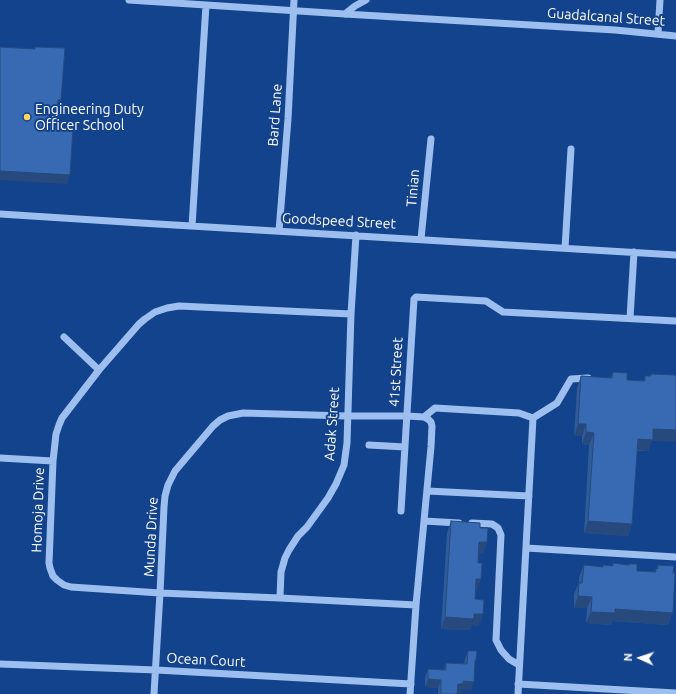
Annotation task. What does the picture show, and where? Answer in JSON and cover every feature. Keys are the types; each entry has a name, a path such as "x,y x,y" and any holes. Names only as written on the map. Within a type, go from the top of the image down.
{"street":[{"name":"Guadalcanal Street","path":"129,0 615,30 676,36"},
{"name":"Bard Lane","path":"279,231 288,120 294,0"},
{"path":"345,14 366,0"},
{"path":"658,34 660,0"},
{"path":"192,226 206,5"},
{"name":"Tinian","path":"421,239 430,139"},
{"path":"565,248 571,149"},
{"name":"Goodspeed Street","path":"0,214 676,255"},
{"name":"Adak Street","path":"280,598 282,572 285,558 298,536 307,527 328,498 340,475 346,454 351,314 356,235"},
{"path":"634,252 630,318 676,321"},
{"name":"41st Street","path":"424,417 407,416 414,299 416,297 486,301 503,312 630,318"},
{"name":"Homoja Drive","path":"351,314 184,306 167,308 155,312 139,324 99,370 62,418 59,425 56,434 53,460 50,568 57,580 64,585 72,587 160,593 416,605"},
{"path":"64,337 99,370"},
{"path":"533,418 557,403 571,379 597,378"},
{"path":"410,694 416,605 432,426 431,422 424,417 435,408 519,413 533,418"},
{"name":"Munda Drive","path":"154,694 165,496 168,484 175,471 213,426 228,416 243,413 407,416"},
{"path":"401,511 407,416"},
{"path":"518,694 533,418"},
{"path":"369,445 405,447"},
{"path":"0,458 53,460"},
{"path":"426,491 529,496"},
{"path":"424,521 492,524 498,528 501,534 496,640 501,650 509,659 519,665"},
{"path":"526,548 676,557"},
{"name":"Ocean Court","path":"0,664 156,670 411,684"},
{"path":"518,684 676,693"}],"building":[{"name":"Engineering Duty Officer School","path":"0,47 35,49 35,47 65,48 61,100 58,100 56,127 73,128 70,175 0,171"},
{"path":"613,372 627,373 627,380 645,381 645,376 651,376 651,374 676,375 676,430 653,429 653,440 638,439 632,524 588,521 594,433 586,432 586,424 578,424 581,376 612,378"},
{"path":"451,521 480,523 480,528 488,528 487,542 479,542 478,563 482,563 481,579 476,579 475,599 484,600 483,614 474,614 474,619 445,617"},
{"path":"613,563 629,565 637,564 637,571 656,572 658,565 674,566 673,613 615,609 615,613 591,612 592,597 578,596 579,583 582,583 584,565 603,567 603,565 613,566"},
{"path":"468,651 477,651 474,682 463,681 463,684 458,684 457,694 441,694 441,680 428,679 428,669 446,670 446,663 467,664"}],"place":[{"name":"Engineering Duty Officer School","path":"27,117"}]}
